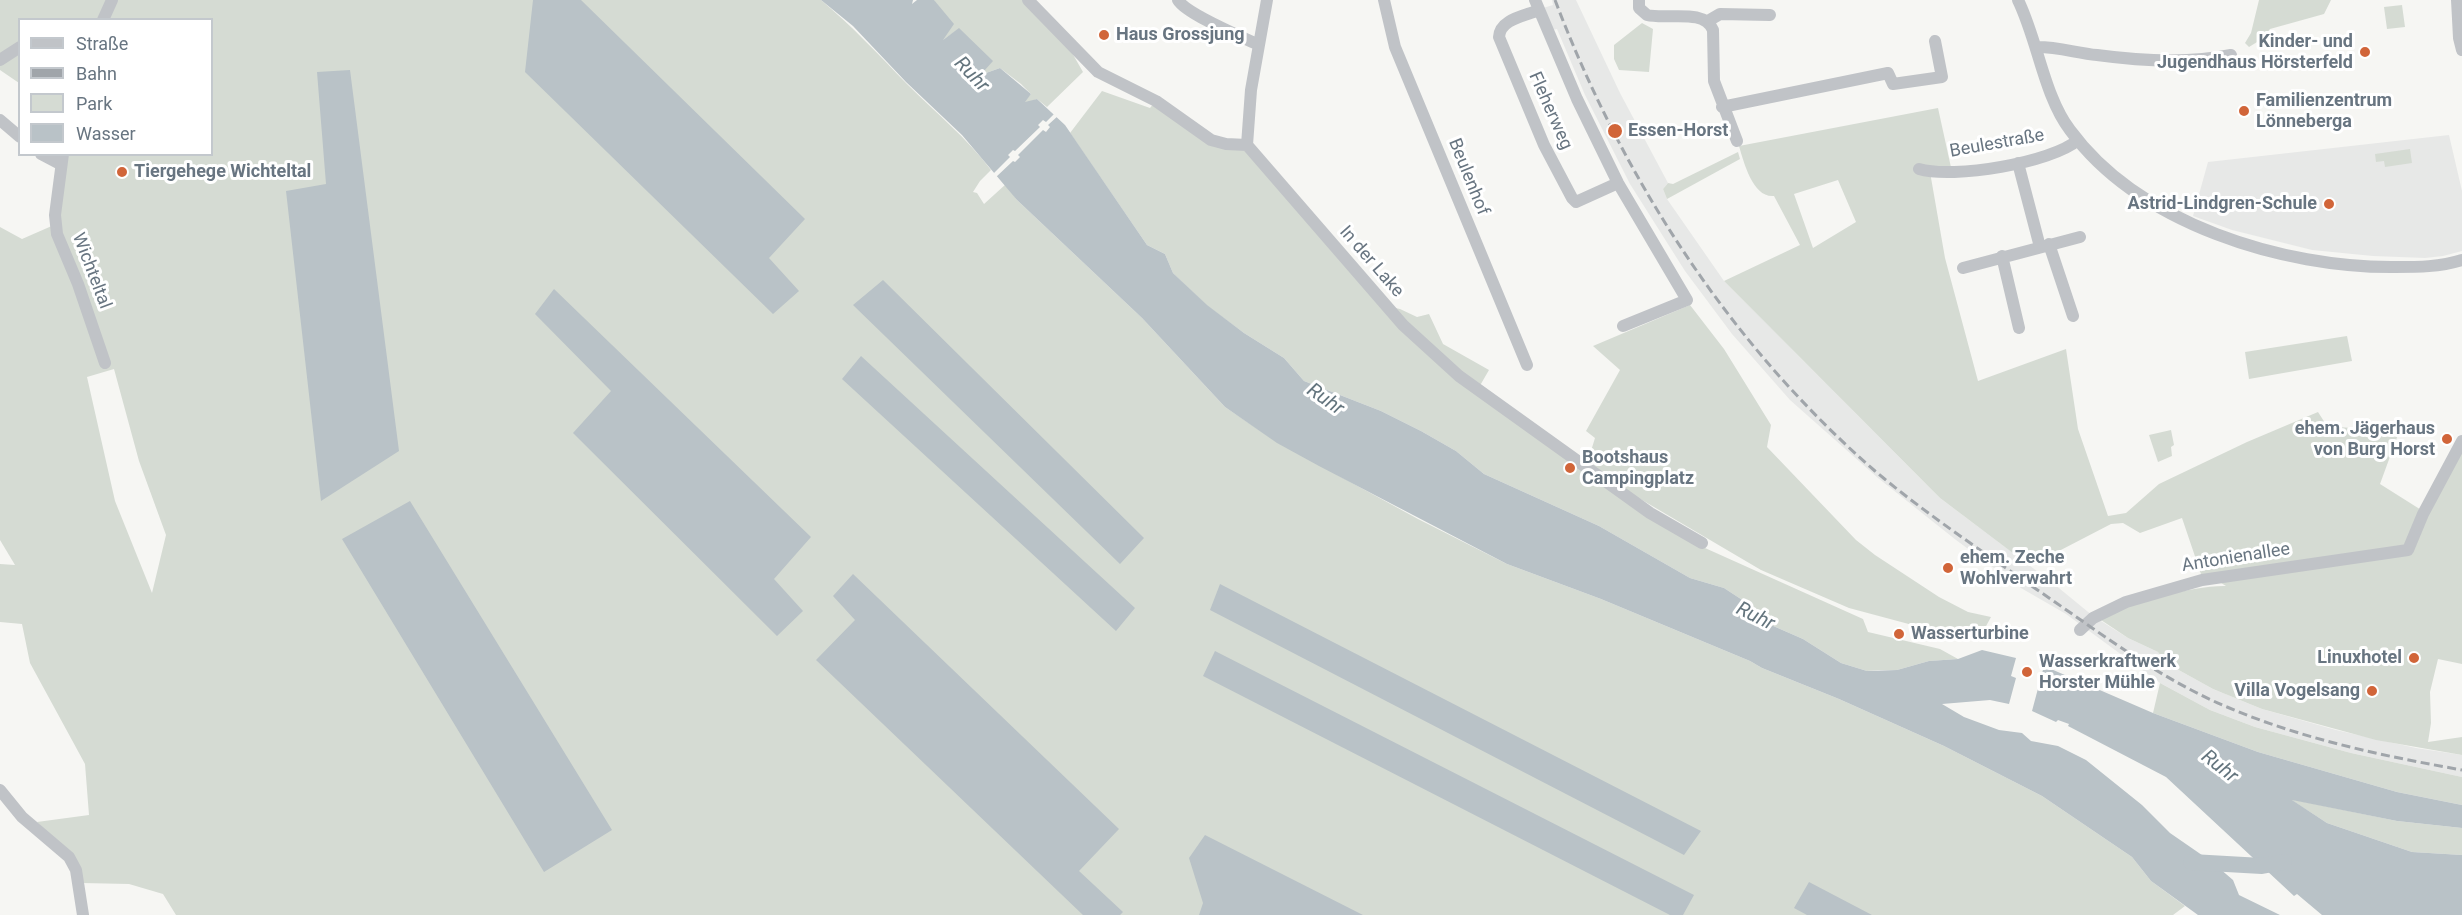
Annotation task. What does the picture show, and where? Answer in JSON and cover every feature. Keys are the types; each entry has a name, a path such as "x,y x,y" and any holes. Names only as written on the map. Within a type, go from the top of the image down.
{"street":[{"path":"105,18 112,0"},
{"path":"1028,0 1098,72 1156,101 1211,140 1226,144 1243,144 1249,133 1247,125 1267,0"},
{"path":"1178,0 1181,5 1259,45"},
{"name":"Beulenhof","path":"1384,0 1395,47 1527,365"},
{"path":"1639,0 1639,8 1647,15 1699,18 1708,21 1713,30 1714,81 1722,107 1737,141"},
{"path":"2018,0 2038,48 2052,96 2060,114 2078,140 2119,179 2159,207 2204,230 2251,246 2320,262 2372,267 2438,266 2462,260"},
{"path":"2457,0 2462,50"},
{"name":"Fleherweg","path":"1618,183 1576,202 1544,145 1499,37 1506,23 1537,5 1577,99 1618,183 1687,300 1623,326"},
{"path":"1708,21 1720,14 1770,15"},
{"path":"1722,107 1888,73 1893,84 1942,77 1935,41"},
{"path":"2038,48 2052,47 2083,54 2133,60 2192,61 2231,56"},
{"path":"0,60 18,48"},
{"path":"0,120 18,135"},
{"name":"Beulestraße","path":"1918,169 1930,172 1952,172 2018,163 2058,152 2078,140"},
{"name":"In der Lake","path":"1243,144 1403,325 1459,376 1650,513 1702,543"},
{"name":"Wichteltal","path":"61,159 61,183 55,215 57,234 78,284 105,363"},
{"path":"2018,163 2045,245 2073,316"},
{"path":"1963,268 2080,237"},
{"path":"2002,256 2019,328"},
{"name":"Antonienallee","path":"2080,630 2093,618 2126,602 2202,580 2408,550 2423,514 2462,441"},
{"path":"0,790 22,818 69,857 76,870 83,915"}],"shaded area":[{"path":"1552,0 1576,0 1620,93 1668,183 1663,189 1667,199 1724,281 1940,498 2093,616 2128,638 2158,652 2166,663 2213,689 2262,709 2336,730 2416,748 2462,755 2462,777 2351,753 2255,727 2210,710 2160,683 2066,614 2021,588 1878,478 1790,400 1732,334 1685,271 1630,184 1585,95 1557,29 1552,30 1543,8 1553,5"},
{"name":"Astrid-Lindgren-Schule","path":"2449,135 2462,191 2462,251 2425,258 2312,250 2232,230 2193,216 2208,162"}],"green space":[{"path":"0,0 111,0 102,18 18,18 18,82 0,70"},
{"path":"113,0 821,0 982,158 991,170 973,192 977,193 984,204 1006,184 1017,200 1142,318 1225,407 1277,442 1418,519 1507,564 1601,599 1839,699 1944,746 2042,796 2132,857 2151,881 2185,906 2173,915 176,915 163,894 129,884 82,883 79,864 37,822 89,815 85,764 30,663 22,624 0,622 0,564 15,565 0,540 0,227 22,239 54,225 64,156 213,156 213,18 105,18","holes":["114,369 139,461 166,535 152,593 115,501 87,377"]},
{"path":"934,0 1025,0 1067,44 1083,72 1047,107 1037,99 1026,103 1024,101 1031,94 1000,68 986,73 959,29 943,40"},
{"path":"2259,0 2331,0 2324,14 2270,29 2262,39 2249,47 2245,43 2251,33"},
{"path":"2402,5 2405,27 2387,29 2384,7"},
{"path":"1642,23 1653,29 1649,72 1619,70 1614,59 1614,45"},
{"path":"1102,91 1150,108 1155,102 1210,141 1246,146 1387,306 1417,317 1429,314 1443,344 1489,370 1478,389 1705,548 1863,619 1868,632 1940,649 1958,659 1929,661 1897,670 1867,671 1841,663 1803,639 1771,625 1750,605 1724,588 1690,578 1599,526 1484,474 1456,451 1381,411 1304,381 1284,358 1244,333 1206,305 1173,273 1165,254 1147,245 1070,133"},
{"path":"1938,108 1952,172 1930,172 1945,258 1978,381 2066,349 2078,429 2108,516 2126,513 2159,484 2247,442 2318,412 2327,426 2399,432 2380,484 2426,513 2462,450 2462,664 2438,659 2430,692 2431,723 2428,742 2462,737 2462,755 2376,740 2262,709 2213,689 2166,663 2158,652 2128,638 2101,620 2127,607 2162,596 2197,588 2226,586 2213,578 2202,577 2182,518 2140,533 2123,523 2111,524 2030,566 1940,498 1724,281 1800,245 1774,196 1760,191 1750,178 1739,146","holes":["1838,180 1856,222 1813,248 1794,194"]},
{"path":"2410,149 2412,163 2385,167 2384,161 2376,162 2375,154"},
{"path":"1738,152 1740,159 1667,199 1663,189 1668,183 1673,184"},
{"path":"1690,305 1724,349 1771,425 1767,447 1856,540 1939,597 1968,612 1991,617 1985,628 1970,634 1946,634 1849,608 1761,570 1586,467 1595,438 1586,431 1620,370 1593,346"},
{"path":"2347,336 2352,361 2249,379 2245,352"},
{"path":"2171,430 2174,445 2171,447 2172,456 2158,462 2149,435"},
{"path":"2160,683 2210,710 2255,727 2351,753 2462,777 2462,805 2397,792 2258,752 2153,713"},
{"path":"2290,799 2397,821 2462,828 2462,855 2412,852 2327,823"}],"water":[{"path":"533,0 581,0 805,219 769,258 799,291 773,314 525,72"},
{"path":"821,0 913,0 912,4 917,0 934,0 954,24 943,40 959,28 993,61 984,71 986,73 1000,68 1031,94 1025,102 1037,99 1065,125 1147,245 1165,254 1173,273 1207,305 1244,333 1284,358 1304,381 1381,411 1456,451 1484,474 1599,526 1690,578 1724,588 1750,605 1771,625 1803,639 1841,663 1867,671 1897,670 1929,661 1958,659 1982,650 2016,658 2011,676 2016,678 2009,704 1990,700 1942,704 1964,717 1999,730 2022,733 2031,741 2058,746 2086,760 2142,805 2170,833 2212,862 2233,880 2239,895 2280,915 2198,915 2151,881 2132,857 2042,796 1944,746 1839,699 1601,599 1507,564 1277,443 1225,407 1142,318 1017,200 962,135 906,82 853,26"},
{"path":"350,70 399,451 321,501 286,191 326,184 317,72"},
{"path":"883,280 1144,538 1120,564 853,305"},
{"path":"554,289 811,537 774,579 803,611 777,636 573,433 611,391 535,314"},
{"path":"861,356 1135,608 1116,631 842,379"},
{"path":"410,501 612,830 544,872 342,539"},
{"path":"853,574 1119,829 1079,871 1123,912 1120,915 1083,915 816,660 855,620 833,596"},
{"path":"1220,584 1701,831 1684,855 1210,610"},
{"path":"1215,651 1694,895 1683,915 1670,915 1203,676"},
{"path":"2044,666 2153,713 2258,752 2397,792 2462,805 2462,828 2397,821 2292,800 2327,823 2412,852 2462,855 2462,915 2322,915 2297,894 2294,896 2166,777 2068,726 2069,724 2058,720 2056,722 2032,711"},
{"path":"1205,835 1363,915 1199,915 1203,903 1189,858"},
{"path":"1809,882 1872,915 1807,915 1794,908"}],"pier":[{"path":"1056,112 1059,115 1048,125 1050,127 1046,132 1043,130 1018,155 1020,157 1015,162 1013,161 995,178 992,175 1010,157 1008,155 1040,127 1038,125 1043,120 1046,122"}],"waterway":[{"name":"Ruhr","path":"2191,862 2262,866 2284,862"}],"railway":[{"path":"1555,0 1582,66 1613,131 1686,255 1728,314 1773,369 1822,422 1875,471 1954,532 2105,637 2153,668 2202,695 2255,718 2313,737 2402,759 2462,770"}],"place":[{"name":"Haus Grossjung","path":"1104,35"},
{"name":"Kinder- und Jugendhaus Hörsterfeld","path":"2365,52"},
{"name":"Familienzentrum Lönneberga","path":"2244,111"},
{"name":"Essen-Horst","path":"1615,131"},
{"name":"Tiergehege Wichteltal","path":"122,172"},
{"name":"Astrid-Lindgren-Schule","path":"2329,204"},
{"name":"ehem. Jägerhaus von Burg Horst","path":"2447,439"},
{"name":"Bootshaus Campingplatz","path":"1570,468"},
{"name":"ehem. Zeche Wohlverwahrt","path":"1948,568"},
{"name":"Wasserturbine","path":"1899,634"},
{"name":"Linuxhotel","path":"2414,658"},
{"name":"Wasserkraftwerk Horster Mühle","path":"2027,672"},
{"name":"Villa Vogelsang","path":"2372,691"}]}
